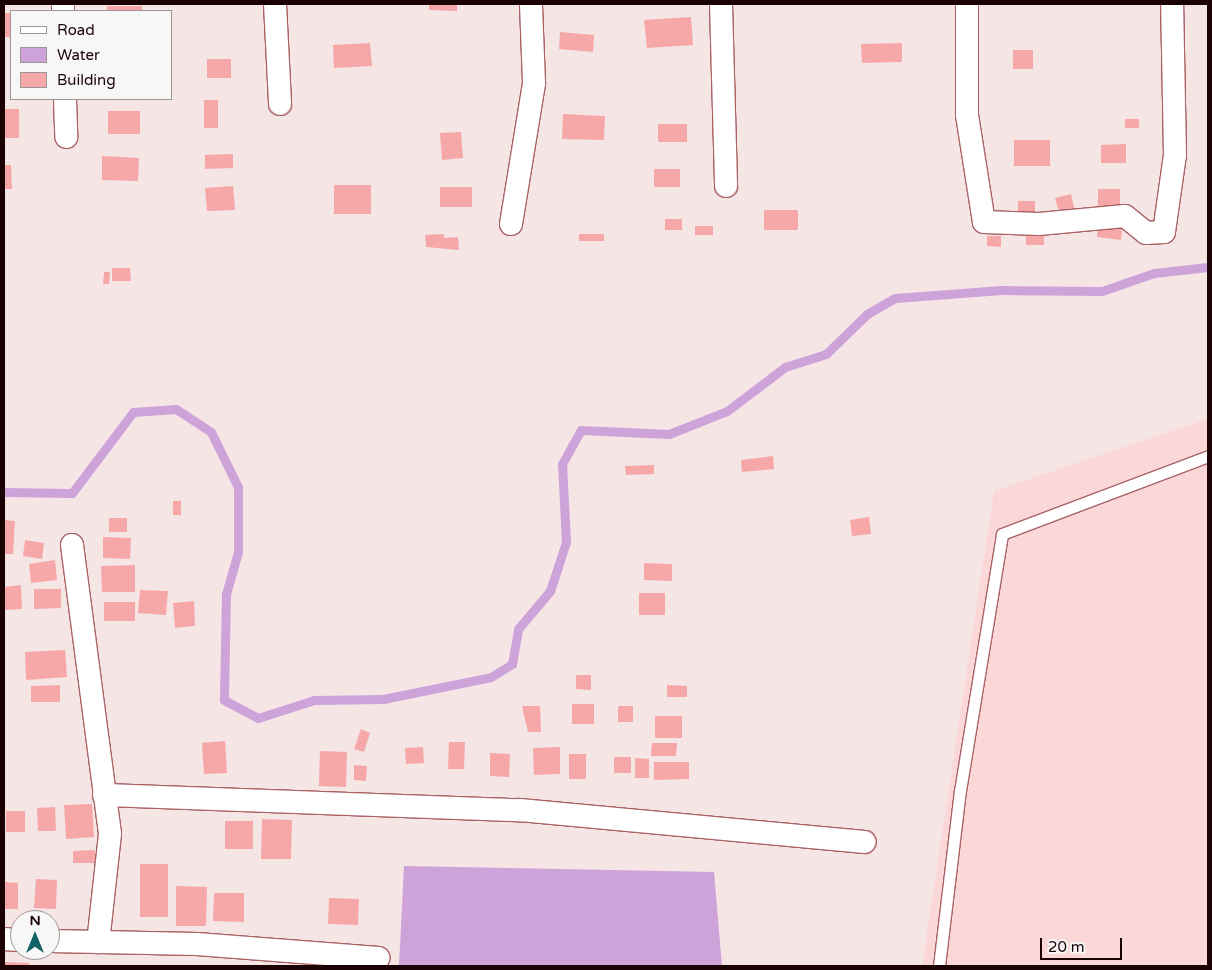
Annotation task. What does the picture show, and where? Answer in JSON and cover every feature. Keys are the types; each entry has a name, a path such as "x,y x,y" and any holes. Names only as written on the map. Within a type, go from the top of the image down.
{"street":[{"path":"275,4 280,104"},
{"path":"512,224 534,83 531,4"},
{"path":"721,4 726,186"},
{"path":"967,4 967,116 984,222 1039,224 1125,216 1146,233 1164,232 1175,155 1172,4"},
{"path":"65,100 66,137"},
{"path":"72,544 110,834 98,942"},
{"path":"104,795 520,810 865,842"},
{"path":"60,940 378,958"}],"lane":[{"path":"939,966 960,791 1002,534 1208,456"}],"shaded area":[{"path":"1208,419 1208,966 922,966 994,491"}],"water":[{"path":"404,866 714,872 722,966 399,966"}],"building":[{"path":"429,4 457,4 457,11 429,10"},
{"path":"107,6 142,6 142,10 107,10"},
{"path":"4,13 10,13 10,37 4,37"},
{"path":"691,17 693,45 647,48 644,20"},
{"path":"560,32 594,35 593,52 559,49"},
{"path":"370,43 372,66 334,68 333,45"},
{"path":"902,43 902,62 862,63 861,44"},
{"path":"1013,50 1033,50 1033,69 1013,69"},
{"path":"207,59 231,59 231,78 207,78"},
{"path":"204,100 218,100 218,128 204,128"},
{"path":"4,109 19,109 19,138 4,138"},
{"path":"108,111 140,111 140,134 108,134"},
{"path":"563,114 605,116 604,140 562,139"},
{"path":"1125,119 1139,119 1139,128 1125,128"},
{"path":"658,124 687,124 687,142 658,142"},
{"path":"461,132 463,158 442,160 440,133"},
{"path":"1014,140 1050,140 1050,166 1014,166"},
{"path":"1126,144 1126,163 1101,163 1101,145"},
{"path":"233,154 233,168 205,169 205,155"},
{"path":"102,156 139,158 138,181 102,180"},
{"path":"4,165 11,165 12,189 4,189"},
{"path":"654,169 680,169 680,187 654,187"},
{"path":"334,185 371,185 371,214 334,214"},
{"path":"233,186 235,210 207,211 205,188"},
{"path":"440,187 472,187 472,207 440,207"},
{"path":"1098,189 1120,189 1120,207 1098,207"},
{"path":"1071,194 1075,211 1060,215 1055,198"},
{"path":"1018,201 1035,201 1035,214 1018,214"},
{"path":"764,210 798,210 798,230 764,230"},
{"path":"665,219 682,219 682,230 665,230"},
{"path":"1098,225 1122,228 1121,240 1097,237"},
{"path":"695,226 713,226 713,235 695,235"},
{"path":"1026,232 1044,232 1044,245 1026,245"},
{"path":"444,234 444,238 458,237 459,250 426,247 425,235"},
{"path":"579,234 604,234 604,241 579,241"},
{"path":"987,236 1001,236 1001,247 987,246"},
{"path":"112,268 130,268 131,281 112,281"},
{"path":"104,272 110,272 109,284 103,284"},
{"path":"773,456 774,469 742,472 741,460"},
{"path":"654,465 654,474 626,475 625,466"},
{"path":"173,501 181,501 181,515 173,515"},
{"path":"869,517 871,534 852,536 850,520"},
{"path":"109,518 127,518 127,532 109,532"},
{"path":"4,520 15,521 13,554 4,554"},
{"path":"103,537 131,538 130,559 103,558"},
{"path":"25,540 44,543 42,559 23,556"},
{"path":"55,560 57,580 31,583 29,564"},
{"path":"644,563 672,564 672,581 644,580"},
{"path":"135,565 135,592 102,592 101,566"},
{"path":"21,585 22,609 4,610 4,587"},
{"path":"34,589 61,589 61,608 34,609"},
{"path":"140,590 168,591 166,615 138,613"},
{"path":"639,593 665,593 665,615 639,615"},
{"path":"194,601 195,626 175,628 173,603"},
{"path":"104,602 135,602 135,621 104,621"},
{"path":"65,650 67,677 26,680 25,652"},
{"path":"576,675 591,675 591,690 576,689"},
{"path":"60,685 60,702 31,702 31,686"},
{"path":"667,685 687,686 687,697 667,697"},
{"path":"572,704 594,704 594,724 572,724"},
{"path":"522,706 540,706 541,732 528,732"},
{"path":"618,706 633,706 633,722 618,722"},
{"path":"655,716 682,716 682,738 655,738"},
{"path":"361,729 370,733 364,752 354,749"},
{"path":"225,741 227,773 204,774 202,743"},
{"path":"449,742 465,742 464,769 448,769"},
{"path":"652,743 677,743 676,756 651,756"},
{"path":"423,747 424,763 406,764 405,748"},
{"path":"560,747 560,774 534,775 533,748"},
{"path":"320,751 347,752 346,787 319,786"},
{"path":"490,753 510,754 509,777 490,776"},
{"path":"569,754 586,754 586,779 569,779"},
{"path":"614,757 631,757 631,773 614,773"},
{"path":"635,758 649,759 649,778 635,778"},
{"path":"654,762 689,762 689,779 654,780"},
{"path":"354,765 367,766 366,781 354,780"},
{"path":"92,804 94,837 66,839 64,805"},
{"path":"55,807 56,831 38,831 37,808"},
{"path":"6,811 25,811 25,832 6,832"},
{"path":"262,819 292,820 291,859 261,859"},
{"path":"225,821 253,821 253,849 225,849"},
{"path":"95,850 95,863 73,863 73,851"},
{"path":"140,864 168,864 168,917 140,917"},
{"path":"36,879 57,880 56,909 34,908"},
{"path":"4,882 18,883 18,909 4,909"},
{"path":"176,886 207,887 206,926 176,926"},
{"path":"214,893 244,893 244,922 213,921"},
{"path":"329,898 359,899 358,925 328,924"},
{"path":"4,962 29,963 29,966 4,966"}],"waterway":[{"path":"4,492 72,493 133,412 176,409 211,432 238,487 238,552 226,594 224,700 258,718 314,700 383,699 491,677 512,664 518,629 550,591 566,542 562,464 581,430 669,434 727,411 785,367 826,354 867,314 895,298 1002,290 1102,291 1154,273 1208,267"}]}
